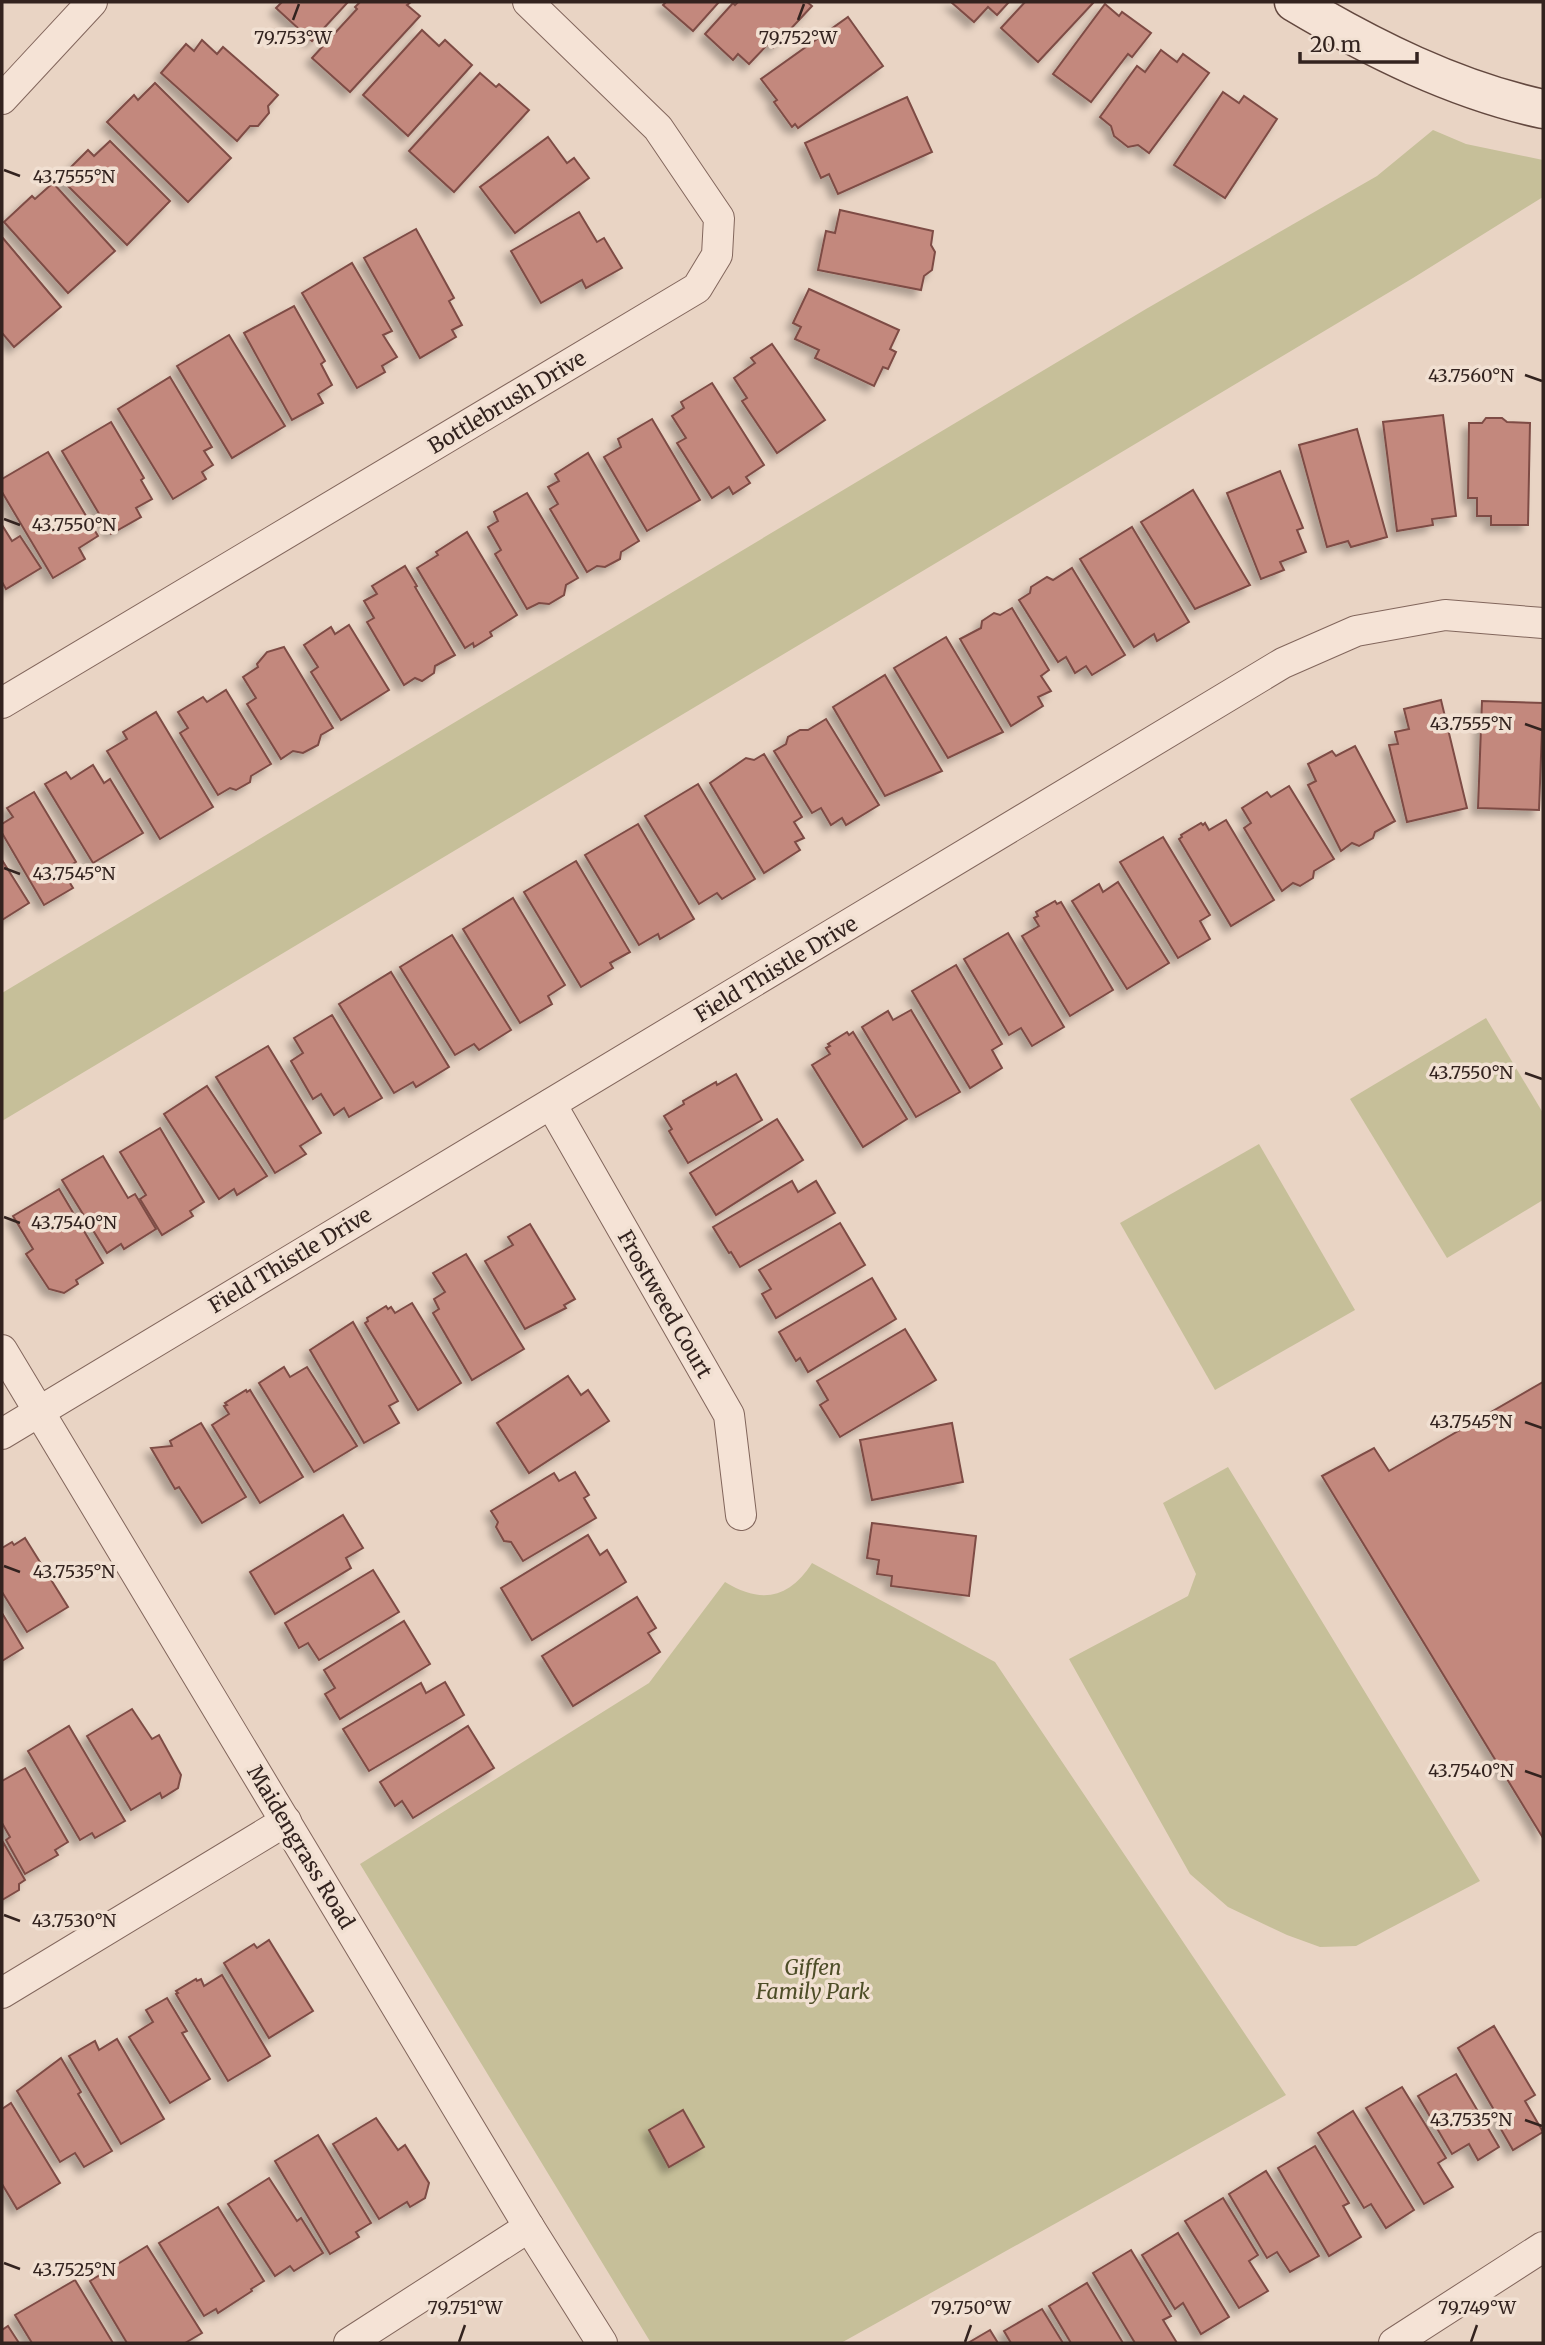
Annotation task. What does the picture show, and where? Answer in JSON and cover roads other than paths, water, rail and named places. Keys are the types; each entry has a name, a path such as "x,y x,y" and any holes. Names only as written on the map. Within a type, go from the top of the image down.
{"street":[{"path":"2,99 92,2"},
{"name":"Bottlebrush Drive","path":"2,703 697,288 718,255 719,218 658,128 527,2"},
{"path":"1294,2 1338,28 1455,83 1511,102 1543,109"},
{"name":"Field Thistle Drive","path":"2,1434 1283,663 1356,631 1445,615 1543,623"},
{"name":"Frostweed Court","path":"551,1104 729,1415 741,1515"},
{"name":"Maidengrass Road","path":"2,1350 529,2227 602,2343"},
{"path":"2,1993 285,1821"},
{"path":"349,2343 529,2227"},
{"path":"1394,2343 1543,2247"}],"park label":[{"name":"Giffen Family Park","path":"813,1979"}]}
